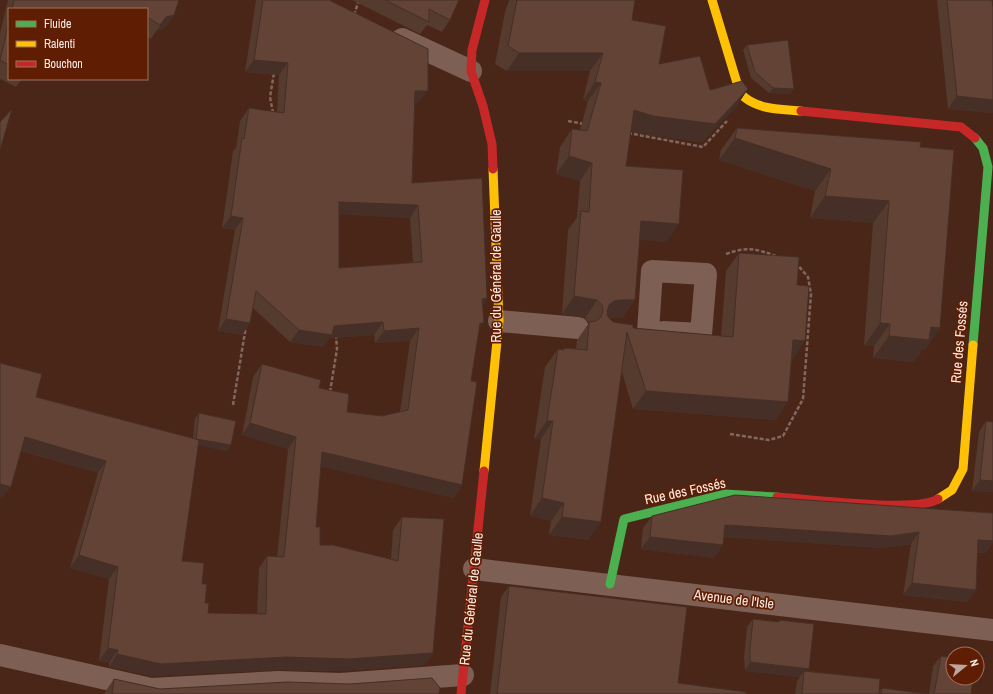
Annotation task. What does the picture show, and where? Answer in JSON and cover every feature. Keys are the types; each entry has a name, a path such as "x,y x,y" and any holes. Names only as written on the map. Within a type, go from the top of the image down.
{"street":[{"path":"382,29 471,71 472,50 485,0"},
{"path":"712,0 740,93 747,101"},
{"name":"Rue du Général de Gaulle","path":"462,684 499,321 492,144 483,106 471,71"},
{"name":"Rue des Fossés","path":"610,584 624,519 725,494 907,506 932,503 952,490 962,470 988,167 986,150 976,137 961,127 767,108 747,101"},
{"path":"652,271 706,274 701,334 638,331 652,271"},
{"path":"499,321 578,328"},
{"name":"Avenue de l'Isle","path":"474,569 993,630"},
{"path":"0,655 152,689 279,682 340,684 462,684"}],"path":[{"path":"353,22 359,0"},
{"path":"273,115 270,97 275,67"},
{"path":"620,131 703,147 747,101"},
{"path":"568,121 590,125"},
{"path":"706,274 717,257 735,250 756,248 784,258"},
{"path":"730,434 769,440 783,436 803,399 811,294 808,277 798,264 791,261"},
{"path":"233,405 247,322"},
{"path":"329,395 337,349 336,334"}],"building":[{"path":"14,0 179,0 174,15 166,17 160,25 148,18 148,8 12,8"},
{"path":"263,0 329,0 428,49 428,91 415,91 412,183 482,178 487,298 482,299 484,323 480,323 471,381 477,382 462,485 322,452 316,527 320,527 320,545 333,545 398,561 402,517 444,519 433,653 348,659 287,657 161,664 117,654 118,650 108,648 118,567 79,555 106,461 25,437 11,487 0,484 0,363 42,374 36,397 199,440 182,561 204,563 202,584 207,584 205,603 209,603 208,613 266,614 267,556 284,557 296,437 250,423 262,364 321,380 319,388 349,394 347,412 382,416 408,410 419,328 384,331 383,322 334,326 332,335 299,330 256,291 250,323 226,319 243,218 231,216 242,138 244,139 249,108 284,113 288,63 254,60","holes":["339,202 418,205 422,262 339,268"]},
{"path":"385,0 459,0 450,20 429,9 429,22"},
{"path":"517,0 635,0 632,20 666,26 659,64 700,56 710,90 742,81 748,89 715,124 653,116 634,110 626,166 683,170 679,224 641,221 635,300 614,301 609,305 607,312 608,317 613,322 633,325 633,328 733,337 739,253 799,257 797,285 809,286 805,341 793,340 788,402 646,391 627,332 601,522 562,517 564,503 542,498 553,421 547,421 558,349 564,350 564,348 587,350 589,322 596,321 601,317 603,311 602,305 597,300 574,296 581,211 589,212 592,163 569,156 572,129 587,131 601,83 595,82 603,53 519,53 508,46"},
{"path":"947,0 992,0 993,100 957,96"},
{"path":"8,26 8,64 0,60"},
{"path":"788,40 794,89 773,88 755,72 747,45"},
{"path":"12,109 0,150 0,122"},
{"path":"737,128 921,142 920,147 954,150 940,328 931,327 929,340 889,336 890,324 880,323 889,201 825,196 831,169 735,138"},
{"path":"199,413 236,421 231,445 196,439"},
{"path":"986,421 993,422 993,481 980,480"},
{"path":"735,495 993,513 993,541 978,540 976,590 912,583 919,532 891,536 725,525 723,545 650,537 652,516"},
{"path":"509,586 687,607 678,683 746,692 746,694 497,694"},
{"path":"753,619 814,624 809,669 750,662"},
{"path":"941,656 945,657 945,686 972,686 971,694 934,694"},
{"path":"804,671 880,679 879,694 802,694"},
{"path":"432,678 440,688 439,694 112,694 114,679 160,689 288,682 350,684"},
{"path":"882,688 927,694 881,694"}],"traffic: fast":[{"path":"973,345 988,167 983,148 975,138"},
{"path":"610,584 624,519 725,494 777,497"}],"traffic: slow":[{"path":"712,0 740,93 746,99 760,106 801,111"},
{"path":"484,471 499,321 493,169"},
{"path":"938,499 952,490 963,469 973,345"}],"traffic: jam":[{"path":"485,0 472,50 471,71 483,106 492,144 493,169"},
{"path":"801,111 961,127 975,138"},
{"path":"461,694 484,471"},
{"path":"777,497 886,505 926,503 938,499"}]}
